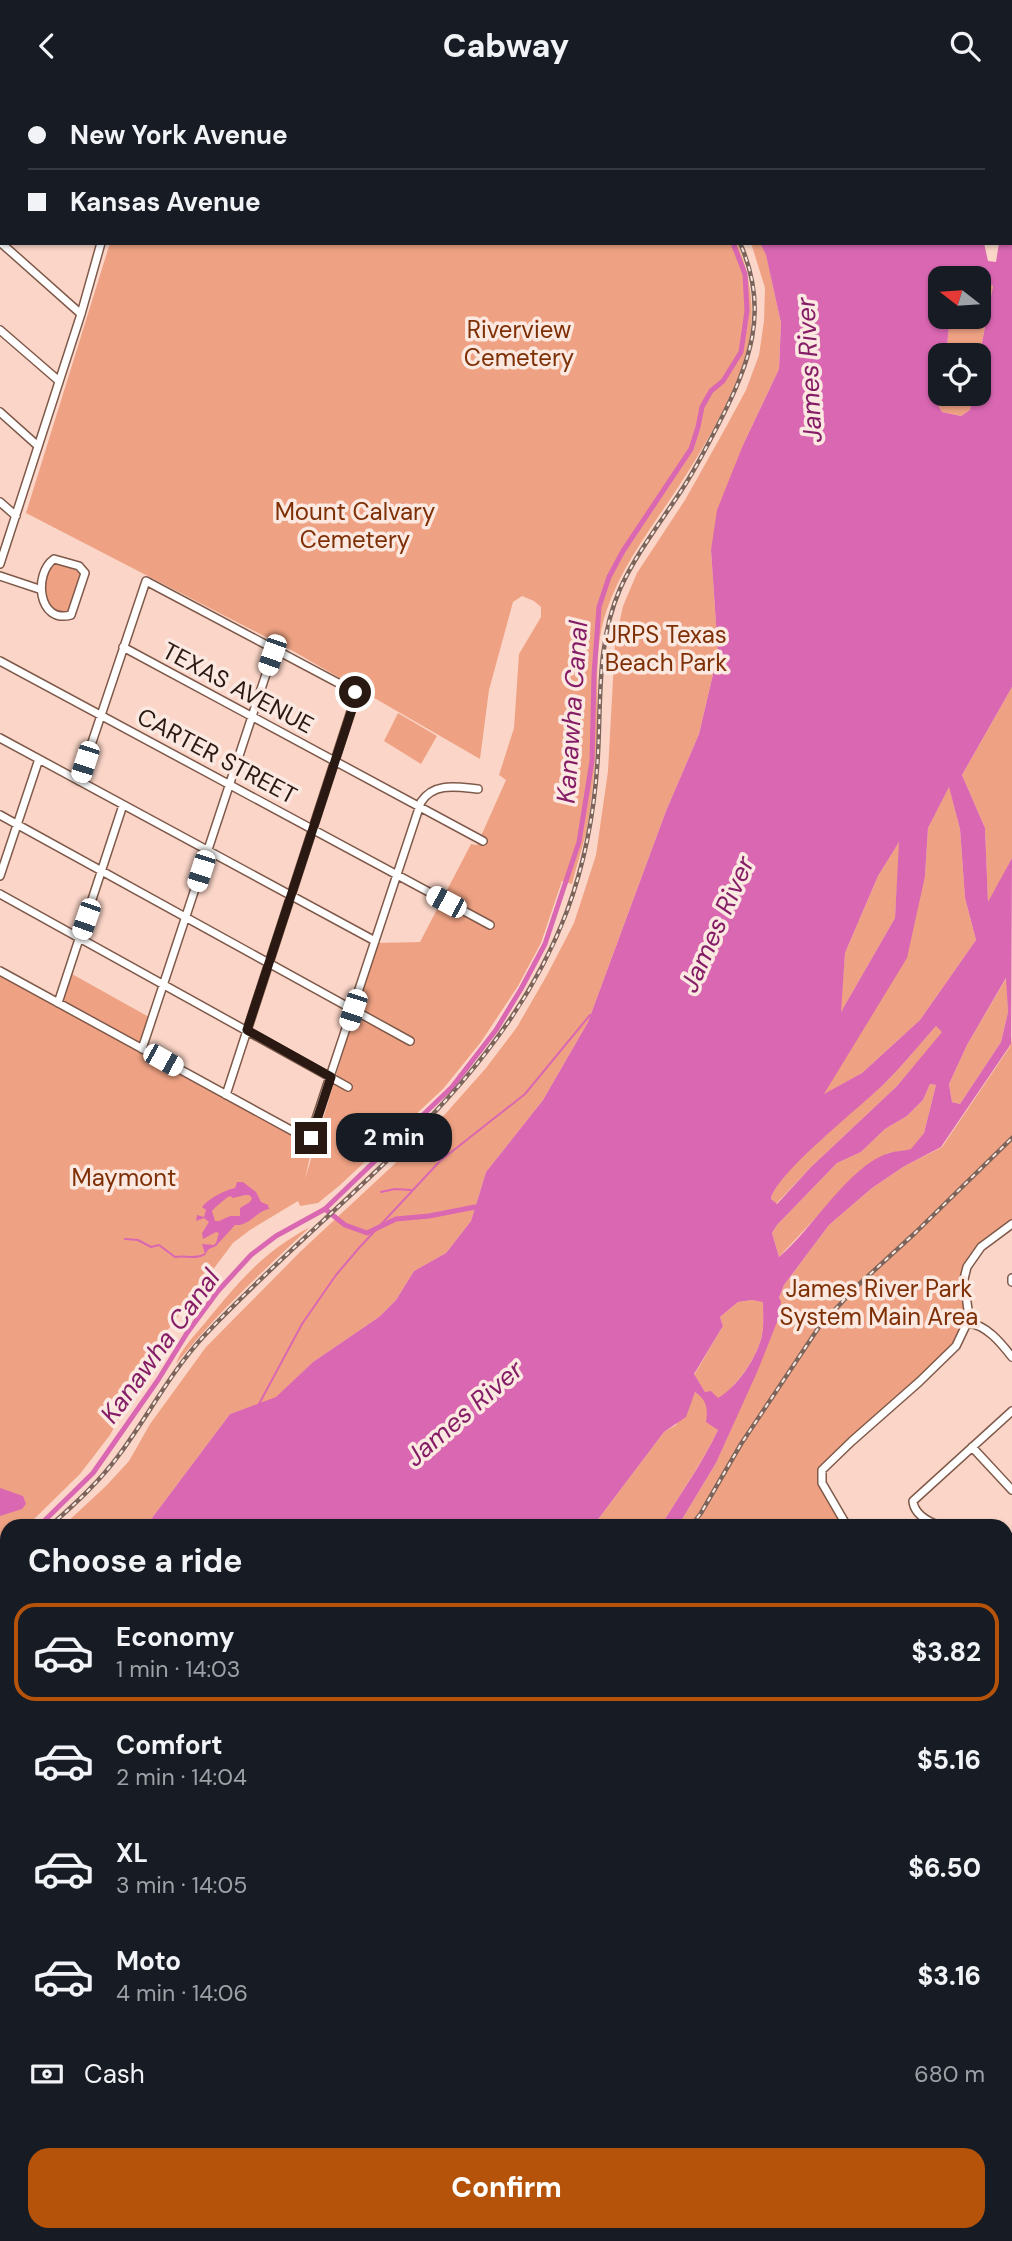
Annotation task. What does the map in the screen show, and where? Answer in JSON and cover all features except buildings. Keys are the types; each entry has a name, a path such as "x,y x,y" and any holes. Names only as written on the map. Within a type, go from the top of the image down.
{"street":[{"path":"3,245 82,314"},
{"path":"0,564 82,314 101,245"},
{"path":"0,330 59,381"},
{"path":"0,412 38,446"},
{"path":"0,502 16,516"},
{"path":"54,559 79,566 85,573 71,615 67,617 55,614 46,607 40,589 50,561 54,559"},
{"path":"0,576 40,589"},
{"path":"79,781 146,581 357,694 226,1095"},
{"name":"TEXAS AVENUE","path":"123,647 483,841"},
{"path":"142,1049 274,650"},
{"name":"CARTER STREET","path":"0,661 490,925"},
{"path":"0,739 375,941"},
{"path":"0,876 39,759"},
{"path":"0,971 307,1140 311,1138 419,807 424,797 436,789 478,789"},
{"path":"58,1003 124,805"},
{"path":"0,815 410,1041"},
{"path":"0,894 348,1087"},
{"path":"843,1519 822,1483 822,1470 951,1352 967,1323 964,1279 967,1266 981,1247 1012,1224"},
{"path":"967,1323 1003,1345 1012,1357"},
{"path":"927,1519 915,1509 913,1501 1012,1411"},
{"path":"972,1447 1012,1490"}],"green space":[{"path":"109,245 738,245 745,265 752,313 750,336 741,370 715,426 631,558 606,612 599,642 597,733 586,833 572,884 562,881 541,943 518,986 481,1042 443,1089 339,1186 318,1203 300,1206 298,1201 233,1243 161,1339 110,1435 80,1474 34,1519 0,1519 0,973 314,1138 305,1179 376,943 420,942 471,844 477,845 506,780 499,775 514,728 519,654 541,617 541,607 534,601 522,596 513,602 489,690 480,759 293,651 26,513"},
{"name":"JRPS Texas Beach Park","path":"752,245 761,245 766,254 781,323 779,369 743,445 711,550 718,653 699,734 666,811 588,1022 543,1100 486,1172 471,1221 446,1253 414,1271 396,1300 379,1317 313,1362 276,1398 230,1414 151,1519 71,1519 129,1461 150,1424 206,1347 301,1251 431,1130 486,1068 517,1027 547,975 574,923 596,855 608,771 615,643 623,606 637,573 685,500 746,390 759,355 765,288"},
{"path":"949,329 985,329 982,343 947,343"},
{"path":"939,406 971,406 970,410 961,416 942,412"},
{"path":"56,562 82,572 70,609 63,613 51,608 45,592 51,565"},
{"path":"1012,687 1012,858 988,904 985,828 962,775"},
{"path":"398,713 437,736 421,764 384,741"},
{"path":"949,786 960,829 965,898 976,940 920,1020 862,1073 823,1095 839,1067 925,876 928,828"},
{"path":"900,840 895,918 840,1014 845,953 878,876"},
{"path":"72,974 149,1017 141,1042 137,1043 64,1003"},
{"path":"1007,977 1008,1012 1001,1042 960,1104 952,1102 949,1084 967,1045"},
{"path":"936,1026 943,1032 897,1086 776,1204 771,1199 776,1187 803,1156 885,1083"},
{"name":"James River Park System Main Area","path":"1012,1036 1012,1224 995,1235 967,1267 968,1310 961,1337 852,1441 821,1476 843,1519 682,1519 716,1463 732,1427 784,1285 829,1225 872,1188 903,1167 942,1147 1011,1045"},
{"path":"930,1084 936,1085 924,1133 911,1150 888,1153 852,1179 779,1257 772,1233 777,1225 837,1163 861,1152 885,1129 907,1116 923,1100"},
{"path":"310,1227 224,1310 176,1364 188,1343 251,1270 277,1248"},
{"path":"763,1301 762,1335 756,1353 732,1387 718,1399 705,1392 694,1375 723,1326 720,1317 738,1302"},
{"path":"695,1392 703,1397 718,1430 665,1519 598,1519 664,1432 676,1425"}],"water":[{"name":"James River","path":"761,245 984,245 988,261 996,262 999,245 1012,245 1012,687 962,775 985,828 988,902 1012,858 1011,1044 941,1147 903,1167 872,1188 829,1225 784,1285 779,1298 779,1317 758,1370 716,1463 682,1519 665,1519 718,1430 706,1422 706,1405 695,1392 686,1417 664,1432 598,1519 151,1519 230,1414 276,1397 313,1362 379,1317 396,1300 414,1271 446,1253 471,1221 486,1172 543,1100 588,1022 666,811 699,734 718,653 711,550 717,510 743,445 779,369 781,323 766,255","holes":["928,266 991,266 991,329 985,329 982,343 991,343 991,406 971,406 970,410 961,416 942,412 939,406 928,406 928,343 947,343 949,329 928,329","949,787 960,829 965,898 976,940 920,1020 862,1073 824,1094 907,958 925,876 928,828","899,842 895,918 841,1012 845,953 878,876","1006,978 1008,1012 1001,1042 960,1104 952,1102 949,1084 967,1045","936,1026 942,1032 897,1086 810,1168 777,1204 771,1199 787,1173 885,1083","930,1084 936,1085 924,1133 911,1149 889,1153 859,1171 779,1257 772,1233 777,1225 837,1163 861,1152 885,1129 907,1116 923,1100","738,1302 763,1302 763,1331 756,1353 739,1379 718,1398 711,1391 705,1392 694,1374 723,1326 720,1317"]},
{"path":"237,1182 243,1182 256,1192 261,1202 268,1205 269,1209 245,1223 235,1225 205,1254 202,1244 214,1245 219,1233 203,1239 202,1233 209,1222 204,1218 196,1221 197,1215 204,1217 206,1210 202,1207 205,1204 217,1195 235,1188","holes":["249,1195 252,1198 240,1208 240,1216 215,1221 212,1211 226,1198"]},
{"path":"0,1488 23,1496 26,1504 22,1509 0,1516"}],"waterway":[{"name":"Kanawha Canal","path":"46,1519 93,1473 218,1291 251,1255 276,1236 325,1209 452,1087 496,1030 521,989 545,944 579,842 592,761 599,607 609,577 623,551 691,449 702,407 711,391 723,381 741,352 747,311 745,274 734,245"},
{"path":"259,1404 302,1324 336,1275 440,1161 525,1094 590,1015"},
{"path":"381,1192 411,1190"},
{"path":"325,1209 345,1225 367,1233 396,1219 475,1207"},
{"path":"125,1239 138,1240 151,1247 159,1245 175,1257 198,1257 205,1254"}],"railway":[{"path":"57,1519 111,1465 180,1365 203,1337 252,1287 407,1141 455,1089 499,1035 537,976 567,911 588,834 597,774 604,650 613,609 633,563 705,450 747,358 755,314 754,291 741,245"},
{"path":"696,1519 741,1444 819,1327 855,1288 1012,1138"}],"route":[{"path":"311,1138 331,1077 247,1030 357,694 355,692"}],"park label":[{"name":"Riverview Cemetery","path":"519,344"},
{"name":"Mount Calvary Cemetery","path":"355,526"},
{"name":"Maymont","path":"124,1178"}]}
